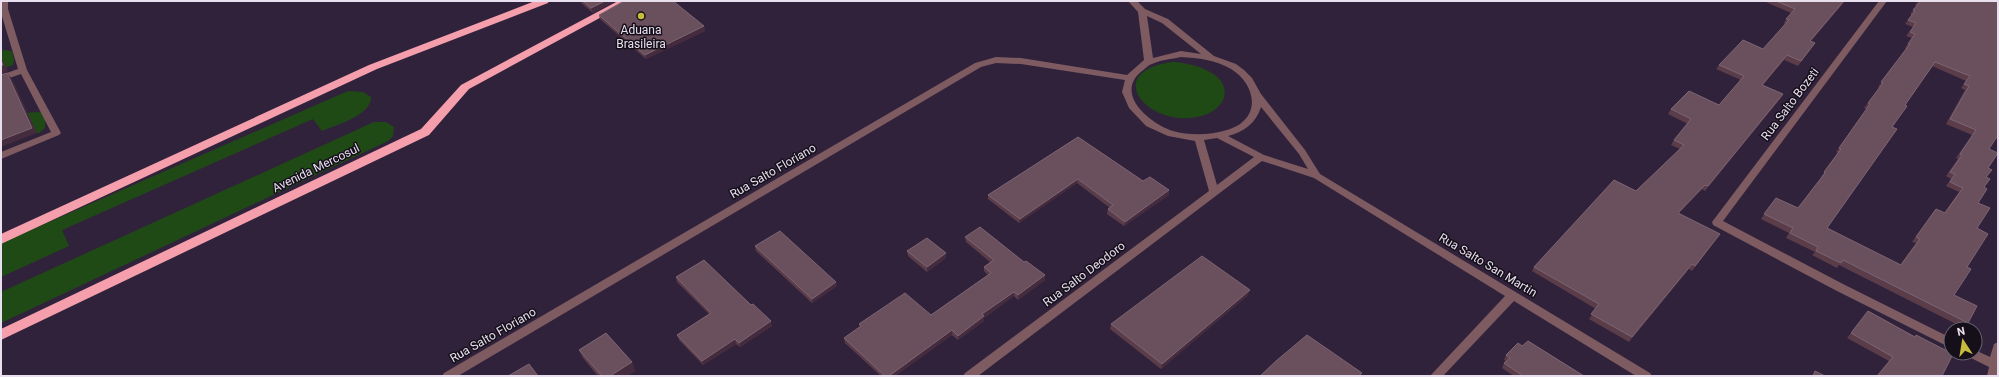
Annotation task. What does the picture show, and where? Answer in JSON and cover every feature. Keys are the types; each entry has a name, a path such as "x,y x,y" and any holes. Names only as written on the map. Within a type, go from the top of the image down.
{"highway":[{"path":"1,239 373,67 544,1"},
{"name":"Avenida Mercosul","path":"1,335 425,132 465,87 626,1"}],"street":[{"path":"1132,1 1142,11 1165,21 1212,58"},
{"name":"Rua Salto Bozeti","path":"1883,1 1717,222 1839,287 1943,339"},
{"path":"1,156 56,133 23,70 3,7"},
{"path":"1142,11 1149,61"},
{"path":"1181,54 1202,55 1212,58 1222,61 1239,70 1251,82 1257,96 1256,110 1248,122 1236,130 1220,136 1199,138 1177,136 1156,128 1140,118 1130,105 1126,91 1129,78 1137,68 1149,61 1164,56 1181,54"},
{"name":"Rua Salto Floriano","path":"448,376 978,65 996,60 1021,61 1129,78"},
{"path":"1,78 23,70"},
{"name":"Rua Salto San Martin","path":"1257,96 1302,152 1317,176"},
{"name":"Rua Salto San Martin","path":"1220,136 1261,158 1317,176 1512,296 1646,376"},
{"path":"1199,138 1214,191"},
{"name":"Rua Salto Deodoro","path":"969,376 1193,210 1214,191 1261,158"},
{"path":"1436,376 1512,296"},
{"path":"1981,361 1994,371 1998,346"}],"green space":[{"path":"4,50 12,51 14,60 13,65 1,69 1,52"},
{"path":"1172,62 1199,67 1216,76 1222,83 1225,91 1223,100 1219,106 1211,112 1201,116 1182,118 1164,115 1150,108 1140,98 1136,87 1139,77 1150,68"},
{"path":"348,91 363,92 371,97 370,103 360,114 322,131 313,119 62,230 69,246 1,277 1,243"},
{"path":"41,112 45,119 45,128 39,133 30,133 1,114"},
{"path":"374,122 386,122 394,127 393,136 388,141 1,323 1,292"}],"building":[{"path":"583,1 605,1 591,8"},
{"name":"Aduana Brasileira","path":"624,1 673,1 704,26 645,55 599,15"},
{"path":"1776,1 1844,1 1810,41 1815,43 1801,61 1787,55 1762,85 1783,94 1708,186 1705,185 1678,213 1720,234 1695,266 1692,264 1632,337 1591,314 1599,304 1534,267 1614,180 1636,191 1684,145 1674,140 1691,119 1671,109 1689,91 1719,105 1744,76 1719,65 1743,40 1763,49 1789,20 1786,19 1795,9"},
{"path":"1919,1 1998,1 1998,135 1989,149 1998,153 1988,168 1992,170 1986,177 1990,179 1984,187 1987,189 1978,203 1990,208 1977,228 1988,234 1967,267 1971,269 1954,295 1977,306 1969,321 1964,321 1843,260 1841,263 1816,251 1818,247 1790,233 1793,228 1764,214 1776,198 1798,208 1825,173 1824,172 1841,149 1839,148 1870,104 1868,103 1883,83 1881,82 1910,44 1908,44 1915,34 1910,32 1916,23 1908,20 1915,11 1913,10 1920,2","holes":["1935,62 1970,76 1964,84 1969,86 1950,119 1976,130 1960,154 1962,155 1950,172 1955,174 1950,182 1963,188 1945,213 1936,209 1916,237 1920,239 1901,265 1827,228 1897,129 1892,127 1907,106 1905,105"]},
{"path":"7,73 32,128 1,140 1,75"},
{"path":"1078,137 1143,181 1150,177 1169,190 1125,222 1108,209 1113,205 1078,179 1020,219 988,195"},
{"path":"980,227 1024,262 1026,261 1045,275 1018,295 1014,292 982,314 984,316 958,336 952,330 889,376 885,376 844,338 861,326 859,324 905,293 931,315 991,273 984,267 994,260 965,237"},
{"path":"780,231 836,282 812,299 755,246"},
{"path":"927,238 946,253 927,267 907,251"},
{"path":"1202,256 1250,290 1162,364 1111,324"},
{"path":"704,260 751,305 753,304 771,321 739,343 735,339 702,361 677,335 711,313 676,277"},
{"path":"1868,311 1915,337 1916,335 1943,349 1943,361 1950,361 1942,376 1877,376 1893,357 1851,333"},
{"path":"606,333 632,362 610,376 602,376 579,350"},
{"path":"1307,335 1362,373 1359,376 1260,376"},
{"path":"1528,341 1584,376 1523,376 1504,363 1510,358 1506,355 1518,343 1522,346"},
{"path":"529,364 538,376 508,376"},
{"path":"1815,371 1825,376 1813,376"}],"place":[{"name":"Aduana Brasileira","path":"641,16"}]}
